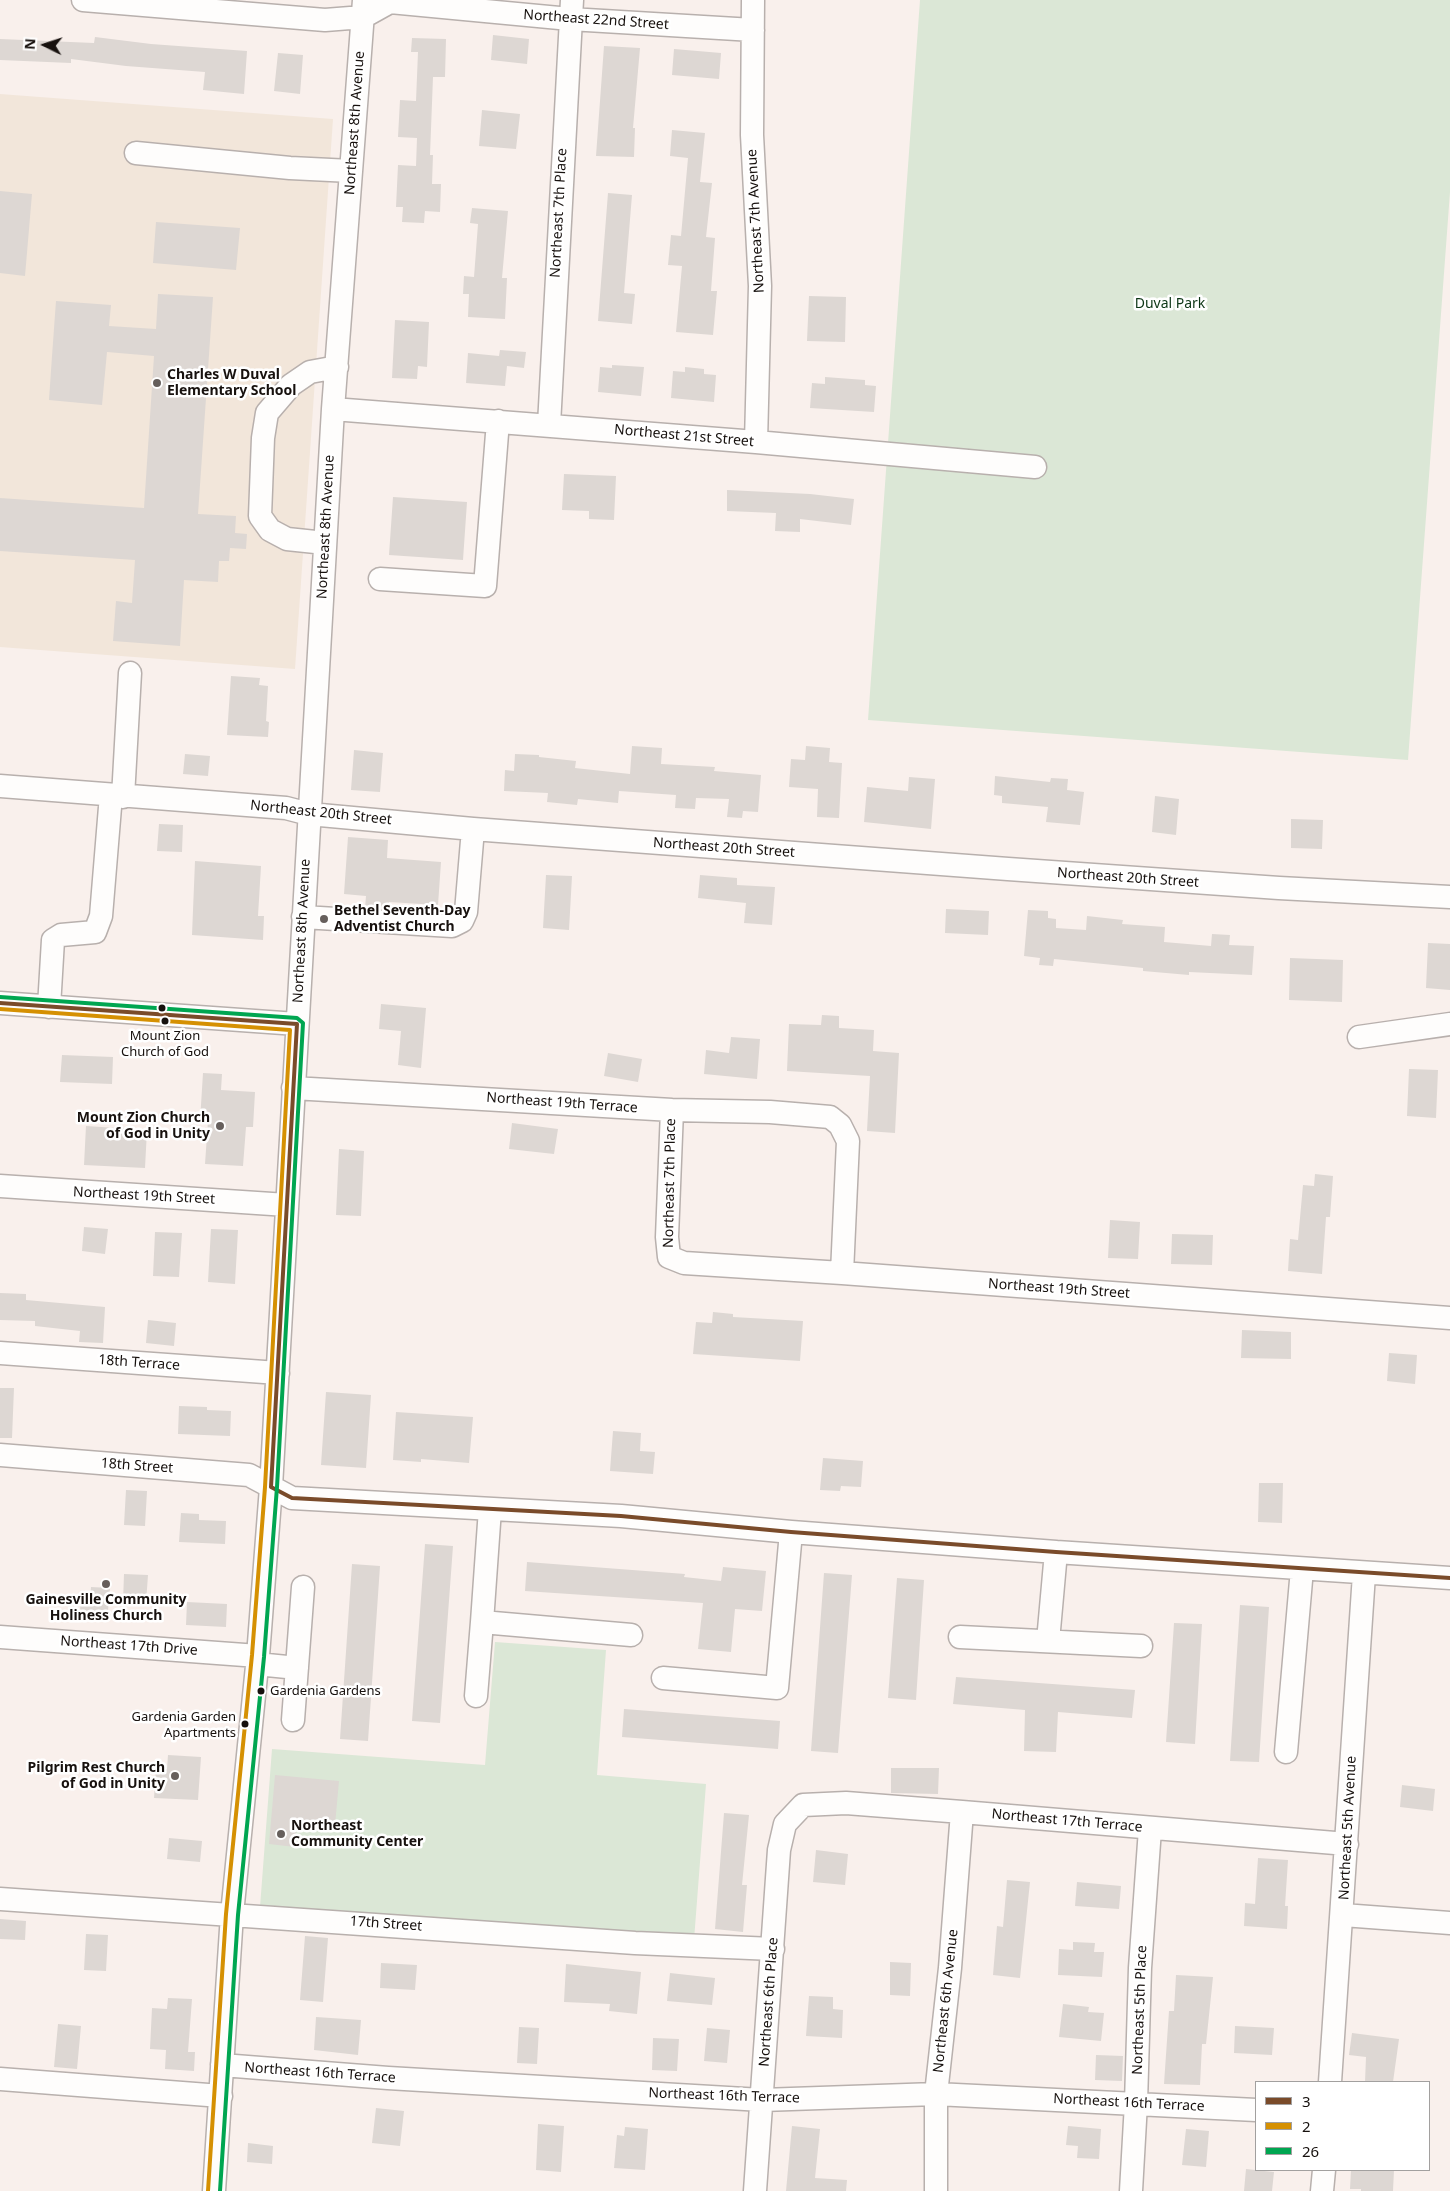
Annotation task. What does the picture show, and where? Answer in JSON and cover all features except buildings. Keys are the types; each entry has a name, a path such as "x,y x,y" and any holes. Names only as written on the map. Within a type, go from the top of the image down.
{"street":[{"name":"Northeast 22nd Street","path":"83,0 325,20 390,2 571,9 753,30"},
{"name":"Northeast 7th Avenue","path":"753,0 752,135 760,286 756,442"},
{"name":"Northeast 8th Avenue","path":"214,2191 232,1914 258,1660 271,1487 325,543 363,9"},
{"name":"Northeast 7th Place","path":"549,425 571,9"},
{"path":"136,153 290,168 351,171"},
{"path":"325,543 287,539 270,530 260,516 263,438 267,413 292,385 310,372 337,367"},
{"name":"Northeast 21st Street","path":"334,409 756,442 1035,467"},
{"path":"380,579 486,586 498,421"},
{"path":"49,1007 53,940 60,935 95,932 101,916 117,796 130,673"},
{"name":"Northeast 20th Street","path":"0,786 286,808 309,814 473,829 1202,883 1450,897"},
{"path":"303,917 452,926 462,921 466,912 473,829"},
{"path":"0,1003 297,1024"},
{"path":"1359,1038 1450,1024"},
{"name":"Northeast 19th Terrace","path":"294,1088 672,1110 770,1112 830,1117 840,1125 848,1141 842,1273"},
{"name":"Northeast 7th Place","path":"669,1257 666,1238 672,1110"},
{"name":"Northeast 19th Street","path":"0,1186 287,1205"},
{"name":"Northeast 19th Street","path":"669,1257 684,1263 1450,1318"},
{"name":"18th Terrace","path":"0,1353 278,1373"},
{"name":"18th Street","path":"0,1456 249,1475 292,1498 621,1516 791,1532 1056,1552 1364,1574 1450,1578"},
{"path":"476,1696 490,1508"},
{"path":"663,1678 777,1688 791,1532"},
{"path":"1048,1642 1056,1552"},
{"path":"1286,1752 1302,1569"},
{"name":"Northeast 5th Avenue","path":"1330,2081 1343,1915 1364,1574"},
{"path":"293,1720 303,1587"},
{"path":"482,1622 631,1634"},
{"name":"Northeast 17th Drive","path":"0,1637 258,1660 297,1668"},
{"path":"960,1637 1141,1646"},
{"name":"Northeast 17th Terrace","path":"792,1816 803,1805 846,1803 1347,1844"},
{"name":"Northeast 6th Avenue","path":"936,2191 936,2094 950,1968 962,1812"},
{"name":"Northeast 6th Place","path":"755,2191 779,1850 785,1824 792,1816"},
{"name":"Northeast 5th Place","path":"1131,2191 1140,1968 1150,1829"},
{"name":"17th Street","path":"0,1899 636,1942 773,1949"},
{"path":"1343,1915 1450,1924"},
{"name":"Northeast 16th Terrace","path":"222,2065 388,2078 762,2100 936,2094 1255,2110"},
{"path":"0,2080 221,2096"},
{"path":"1322,2191 1324,2171"}],"shaded area":[{"name":"Charles W Duval Elementary School","path":"0,94 333,119 295,669 0,647"}],"green space":[{"name":"Duval Park","path":"920,0 1450,0 1450,192 1408,760 868,720"},
{"path":"495,1642 606,1650 597,1775 706,1784 694,1940 260,1907 272,1749 485,1765"}],"transit line":[{"name":"26","path":"0,997 297,1018 303,1023 277,1487 264,1657 238,1915 220,2191"},
{"name":"3","path":"0,1003 297,1024 271,1487 292,1498 621,1516 791,1532 1056,1552 1450,1578"},
{"name":"2","path":"0,1009 290,1030 265,1487 252,1655 226,1914 208,2191"}],"place":[{"name":"Charles W Duval Elementary School","path":"157,383"},
{"name":"Bethel Seventh-Day Adventist Church","path":"324,919"},
{"name":"Mount Zion Church of God","path":"165,1021"},
{"name":"Mount Zion Church of God in Unity","path":"220,1126"},
{"name":"Gainesville Community Holiness Church","path":"106,1584"},
{"name":"Gardenia Gardens","path":"261,1691"},
{"name":"Gardenia Garden Apartments","path":"245,1724"},
{"name":"Pilgrim Rest Church of God in Unity","path":"175,1776"},
{"name":"Northeast Community Center","path":"281,1834"}]}
